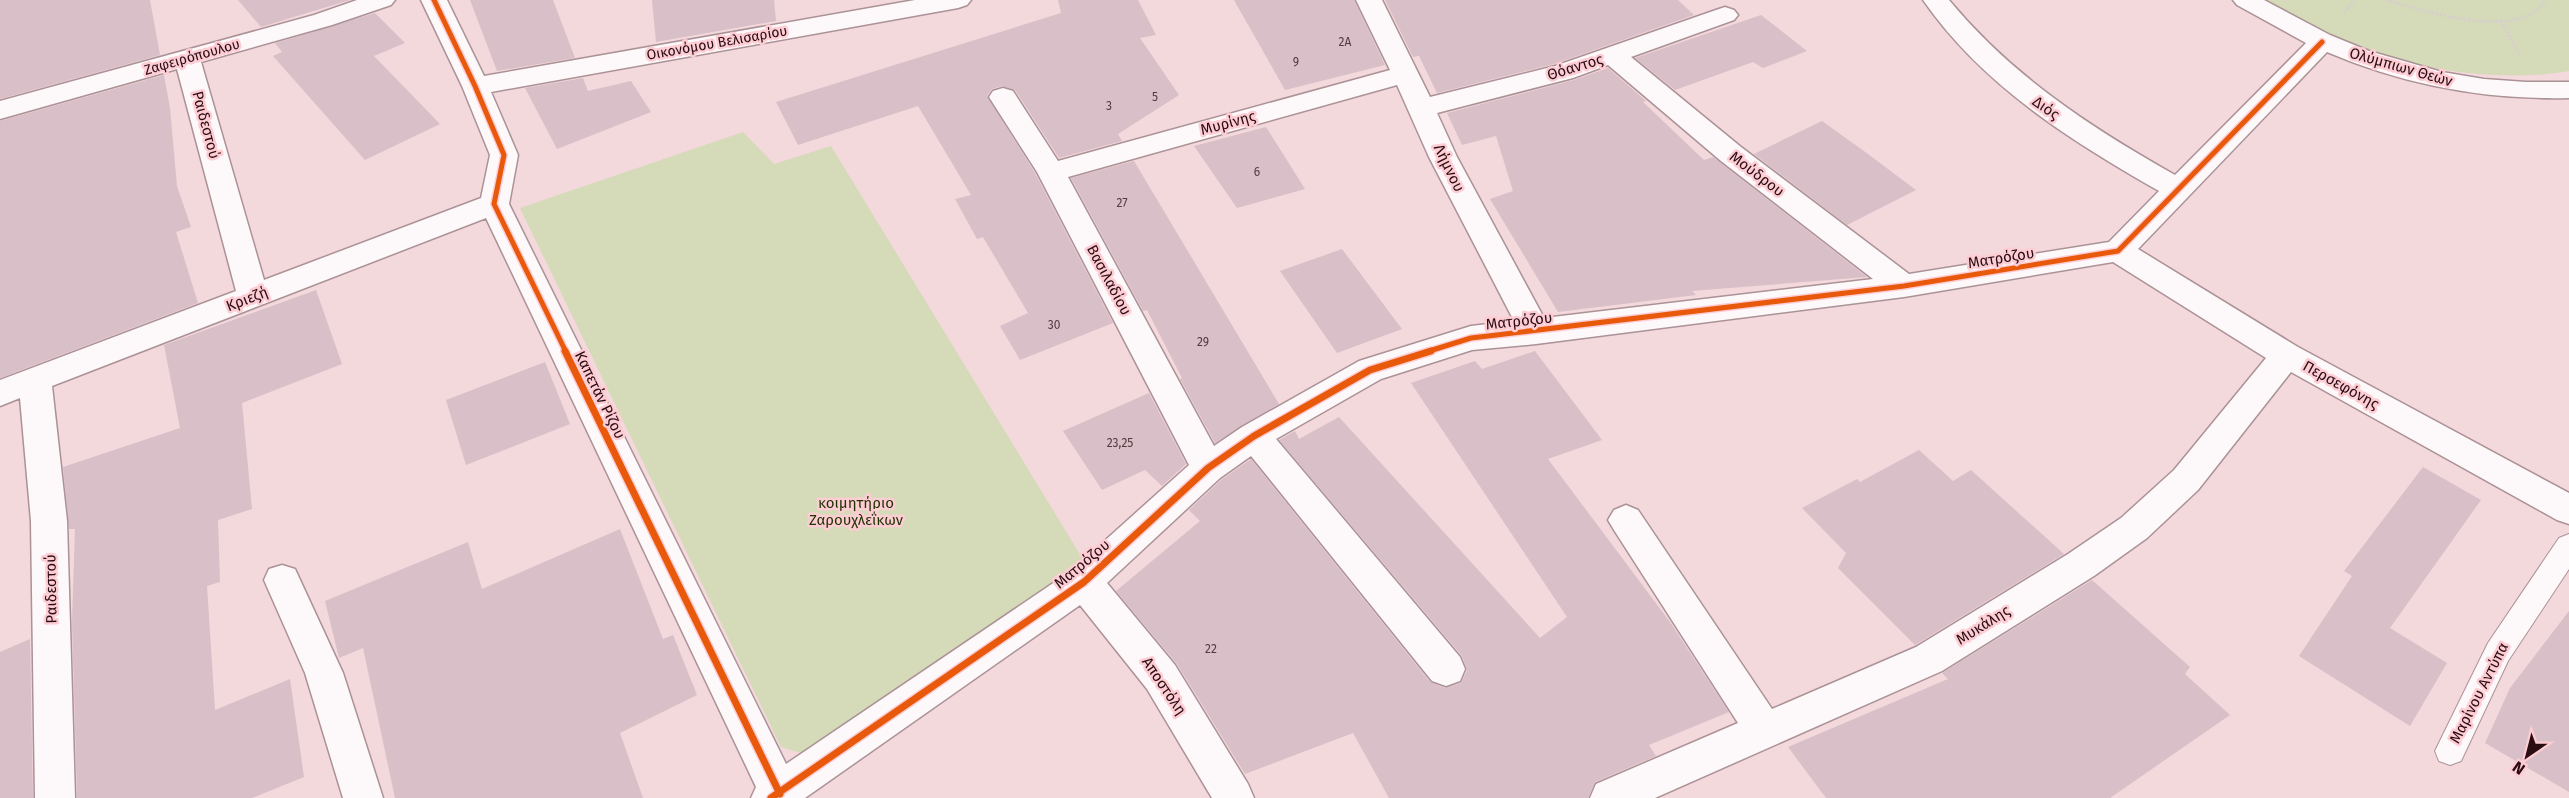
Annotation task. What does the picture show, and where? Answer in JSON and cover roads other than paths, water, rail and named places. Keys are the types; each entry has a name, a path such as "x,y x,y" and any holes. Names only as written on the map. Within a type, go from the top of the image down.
{"street":[{"name":"Ζαφειρόπουλου","path":"0,110 323,20 382,0"},
{"path":"434,0 475,86 504,155 494,204"},
{"name":"Οικονόμου Βελισαρίου","path":"475,86 958,0"},
{"name":"Λήμνου","path":"1369,0 1468,207 1536,332"},
{"name":"Διός","path":"1936,0 1985,59 2030,96 2096,141 2177,189"},
{"name":"Ολύμπιων Θεών","path":"2246,0 2280,22 2322,42 2375,62 2431,78 2488,88 2542,92 2569,90"},
{"name":"Θόαντος","path":"1421,108 1564,72 1725,15"},
{"path":"2118,251 2322,42"},
{"name":"Μούδρου","path":"1613,56 1722,147 1905,286"},
{"name":"Ραιδεστού","path":"187,58 253,297"},
{"name":"Μυρίνης","path":"1051,172 1406,74"},
{"name":"Βασιλαδίου","path":"1003,97 1051,172 1208,468"},
{"name":"Κριεζή","path":"0,393 494,204"},
{"name":"Καπετάν Ρίζου","path":"494,204 775,796"},
{"name":"Ματρόζου","path":"775,796 1084,582 1208,468 1254,436 1370,370 1471,338 1905,286 2118,251"},
{"name":"Περσεφόνης","path":"2118,251 2287,355 2569,510"},
{"name":"Μυκάλης","path":"1610,798 1929,659 2081,565 2134,528 2186,480 2287,355"},
{"name":"Ραιδεστού","path":"35,380 49,520 55,798"},
{"path":"1254,436 1446,669"},
{"path":"1626,520 1765,730"},
{"path":"282,580 324,673 363,798"},
{"name":"Αποστόλη","path":"1084,582 1161,677 1234,798"}],"lane":[{"name":"Μαρίνου Αντύπα","path":"2450,751 2498,652 2569,546"}],"park label":[{"name":"κοιμητήριο Ζαρουχλεΐκων","path":"856,512"}]}
